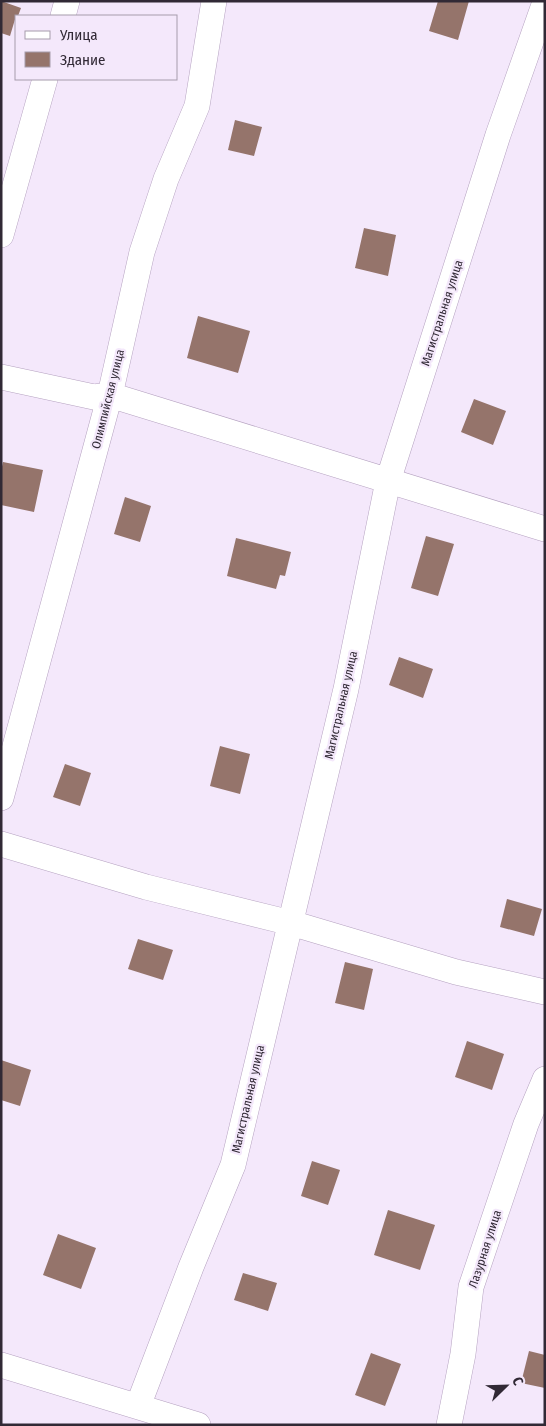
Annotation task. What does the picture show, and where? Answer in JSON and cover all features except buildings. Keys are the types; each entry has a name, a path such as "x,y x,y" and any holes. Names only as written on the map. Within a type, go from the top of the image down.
{"street":[{"path":"63,15 67,1"},
{"name":"Олимпийская улица","path":"1,798 110,395 142,252 166,179 196,106 214,1"},
{"name":"Магистральная улица","path":"138,1406 232,1165 346,689 388,481 498,135 545,2"},
{"path":"1,235 46,80"},
{"path":"1,376 94,398 110,395 545,529"},
{"path":"1,844 146,887 291,923 456,972 545,992"},
{"name":"Лазурная улица","path":"449,1425 463,1354 471,1287 526,1124 545,1079"},
{"path":"1,1365 198,1425"}]}
